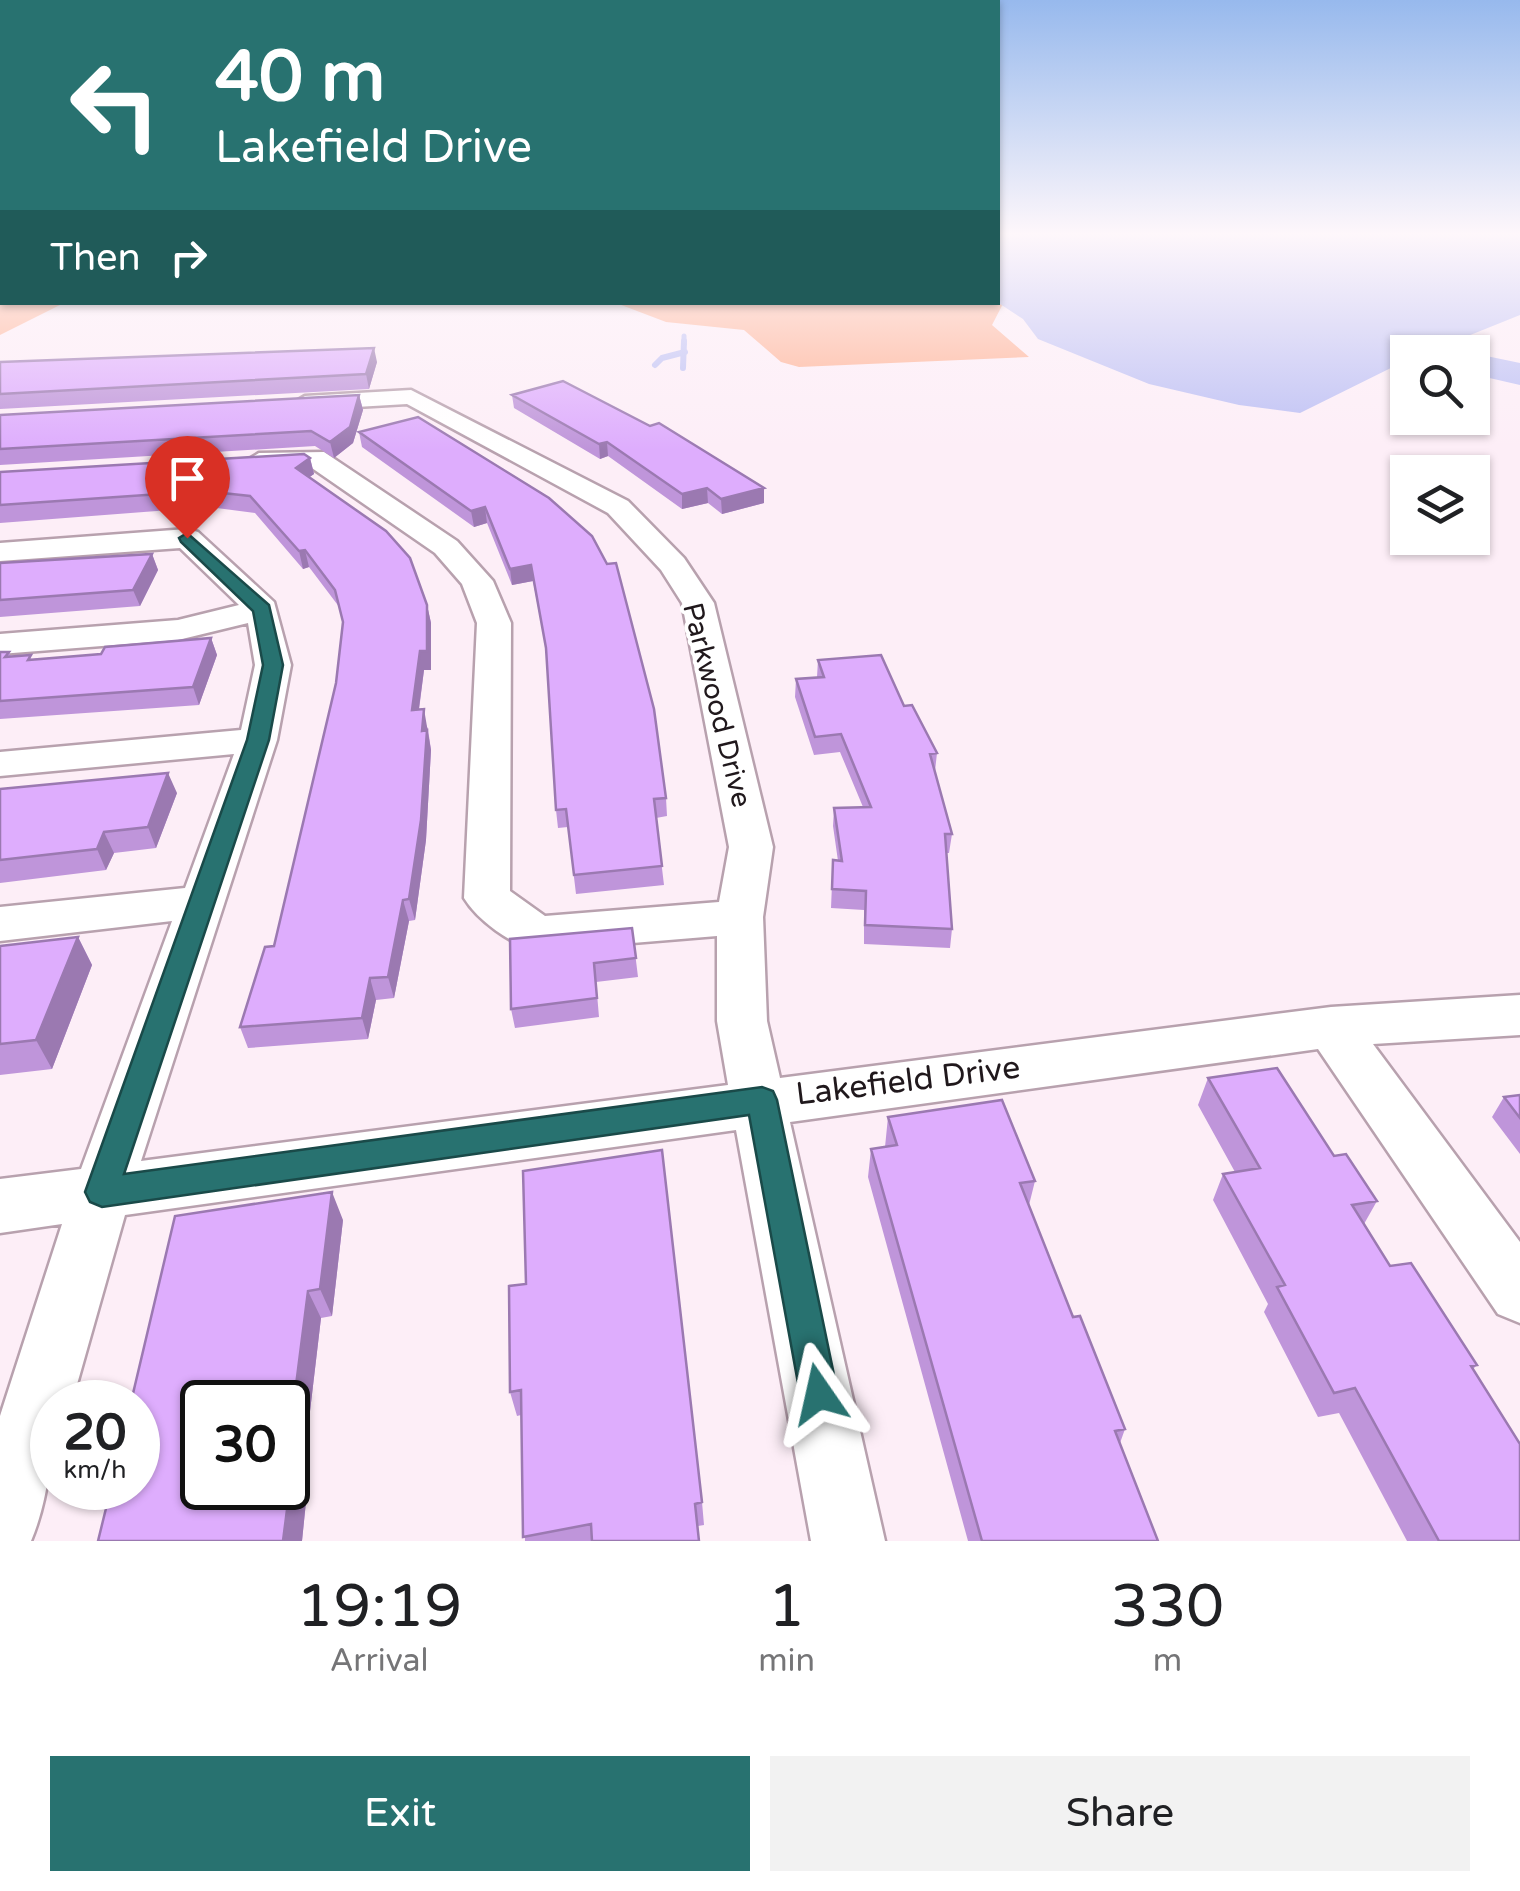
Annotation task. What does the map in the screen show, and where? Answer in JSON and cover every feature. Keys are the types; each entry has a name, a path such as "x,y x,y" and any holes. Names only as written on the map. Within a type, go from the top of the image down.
{"street":[{"name":"Parkwood Drive","path":"274,405 411,397 618,507 674,564 698,603 752,847 740,917 742,1020 762,1100 848,1541"},
{"path":"217,464 315,458 446,547 477,581 494,623 487,898 536,934 740,917"},
{"path":"0,552 187,538 262,609 273,665 258,740 102,1192 0,1528"},
{"path":"0,644 178,630 262,609"},
{"path":"0,764 258,740"},
{"path":"0,924 200,902"},
{"name":"Lakefield Drive","path":"0,1206 762,1100 1331,1027 1520,1015"},
{"path":"1331,1027 1520,1294"}],"shaded area":[{"path":"0,306 58,306 0,335"},
{"path":"624,306 1002,306 992,325 1029,357 799,367 781,362 744,330 666,322"}],"water":[{"path":"1003,306 1520,306 1520,315 1470,335 1390,335 1390,368 1300,413 1239,405 1149,384 1038,339 1023,319"}],"building":[{"path":"374,348 366,374 0,394 0,362"},
{"path":"563,381 650,426 659,423 764,488 721,499 707,488 682,494 607,442 599,444 512,395"},
{"path":"359,395 350,427 330,442 311,431 0,449 0,415"},
{"path":"418,417 549,498 592,536 607,564 616,563 654,709 666,798 654,799 662,866 574,875 566,809 556,810 546,648 531,565 510,569 485,507 471,511 359,432"},
{"path":"304,454 310,458 296,468 386,531 410,558 427,605 427,651 420,651 412,710 424,709 422,731 427,730 421,820 409,899 403,900 388,977 370,978 362,1018 240,1027 265,947 274,946 336,683 343,622 335,590 305,550 299,551 250,496 204,491 0,505 0,472"},
{"path":"152,554 133,590 0,600 0,563"},
{"path":"211,638 193,687 0,701 0,652 9,652 5,657 31,655 28,660 101,654 105,647"},
{"path":"881,655 904,706 912,705 937,753 930,754 952,834 945,834 952,929 865,925 866,891 832,889 833,860 842,861 834,808 871,807 841,734 815,737 796,679 824,677 818,660"},
{"path":"168,773 148,827 104,832 97,849 0,860 0,789"},
{"path":"632,928 636,958 594,963 597,998 511,1009 510,939"},
{"path":"78,937 36,1040 0,1044 0,946"},
{"path":"1277,1068 1334,1156 1346,1154 1377,1201 1352,1205 1390,1266 1411,1263 1477,1365 1471,1366 1520,1444 1520,1541 1439,1541 1355,1388 1334,1393 1277,1287 1285,1285 1223,1174 1260,1168 1208,1078"},
{"path":"1520,1095 1520,1118 1504,1097"},
{"path":"1002,1100 1035,1181 1020,1183 1073,1317 1080,1316 1125,1429 1115,1431 1158,1541 982,1541 871,1149 897,1145 888,1117"},
{"path":"662,1150 702,1502 695,1504 699,1541 592,1541 591,1524 523,1537 521,1390 510,1392 509,1286 526,1284 523,1171"},
{"path":"332,1192 320,1289 308,1291 297,1380 180,1380 180,1510 287,1510 283,1541 98,1541 106,1510 160,1510 160,1380 136,1380 175,1216"}],"waterway":[{"path":"684,336 684,341"},
{"path":"684,341 684,352"},
{"path":"655,365 662,358 684,352"},
{"path":"683,368 684,352"},
{"path":"1490,367 1520,374"}],"route":[{"path":"187,538 262,609 273,665 258,740 102,1192 762,1100 819,1394"}]}
